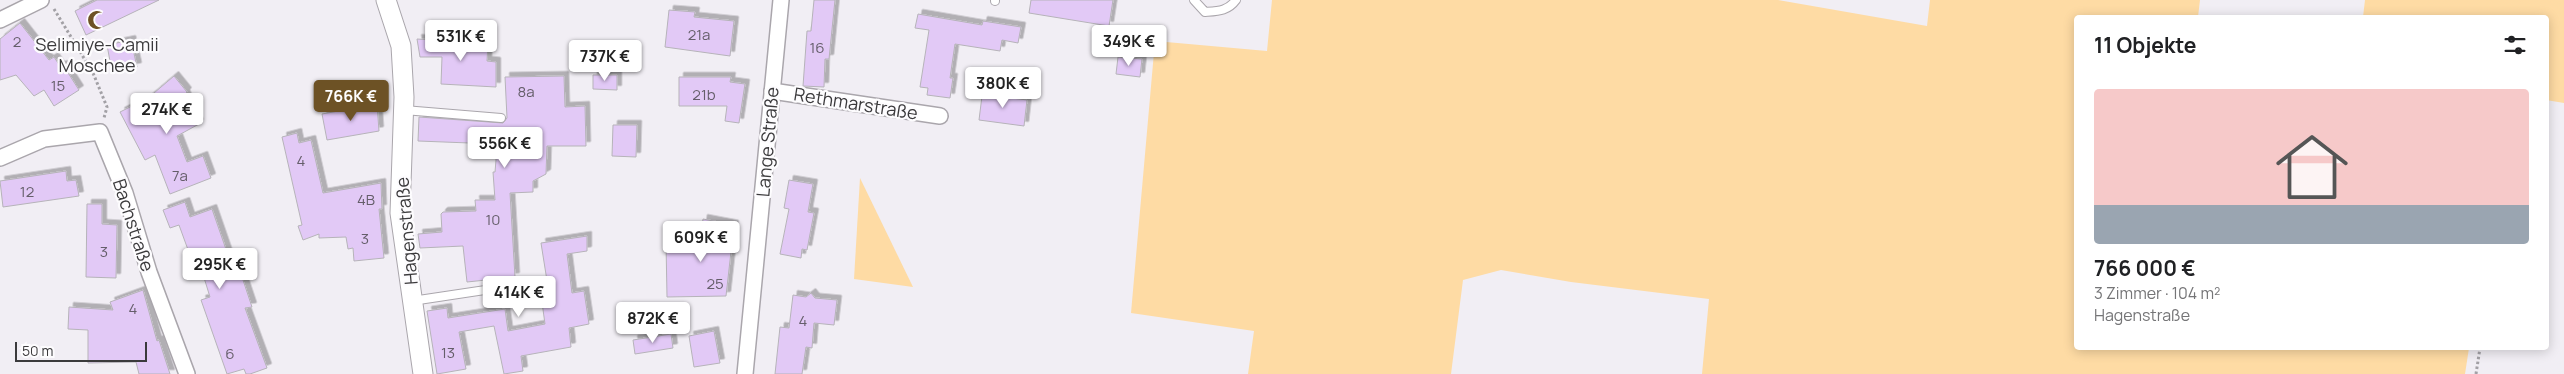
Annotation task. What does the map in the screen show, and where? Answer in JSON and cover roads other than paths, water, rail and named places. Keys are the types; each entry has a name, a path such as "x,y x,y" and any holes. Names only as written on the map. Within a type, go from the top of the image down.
{"street":[{"name":"Hagenstraße","path":"386,0 401,46 404,110 400,213 423,374"},
{"name":"Lange Straße","path":"745,374 781,0"},
{"path":"0,20 47,4"},
{"name":"Rethmarstraße","path":"772,91 940,116"},
{"name":"Bachstraße","path":"0,158 44,139 100,132 125,193 149,272 187,374"}],"lane":[{"path":"1194,0 1205,12 1222,11 1232,6 1236,0"},
{"path":"404,110 501,118"},
{"path":"412,301 524,284"}],"place":[{"name":"Selimiye-Camii Moschee","path":"97,20"}]}
